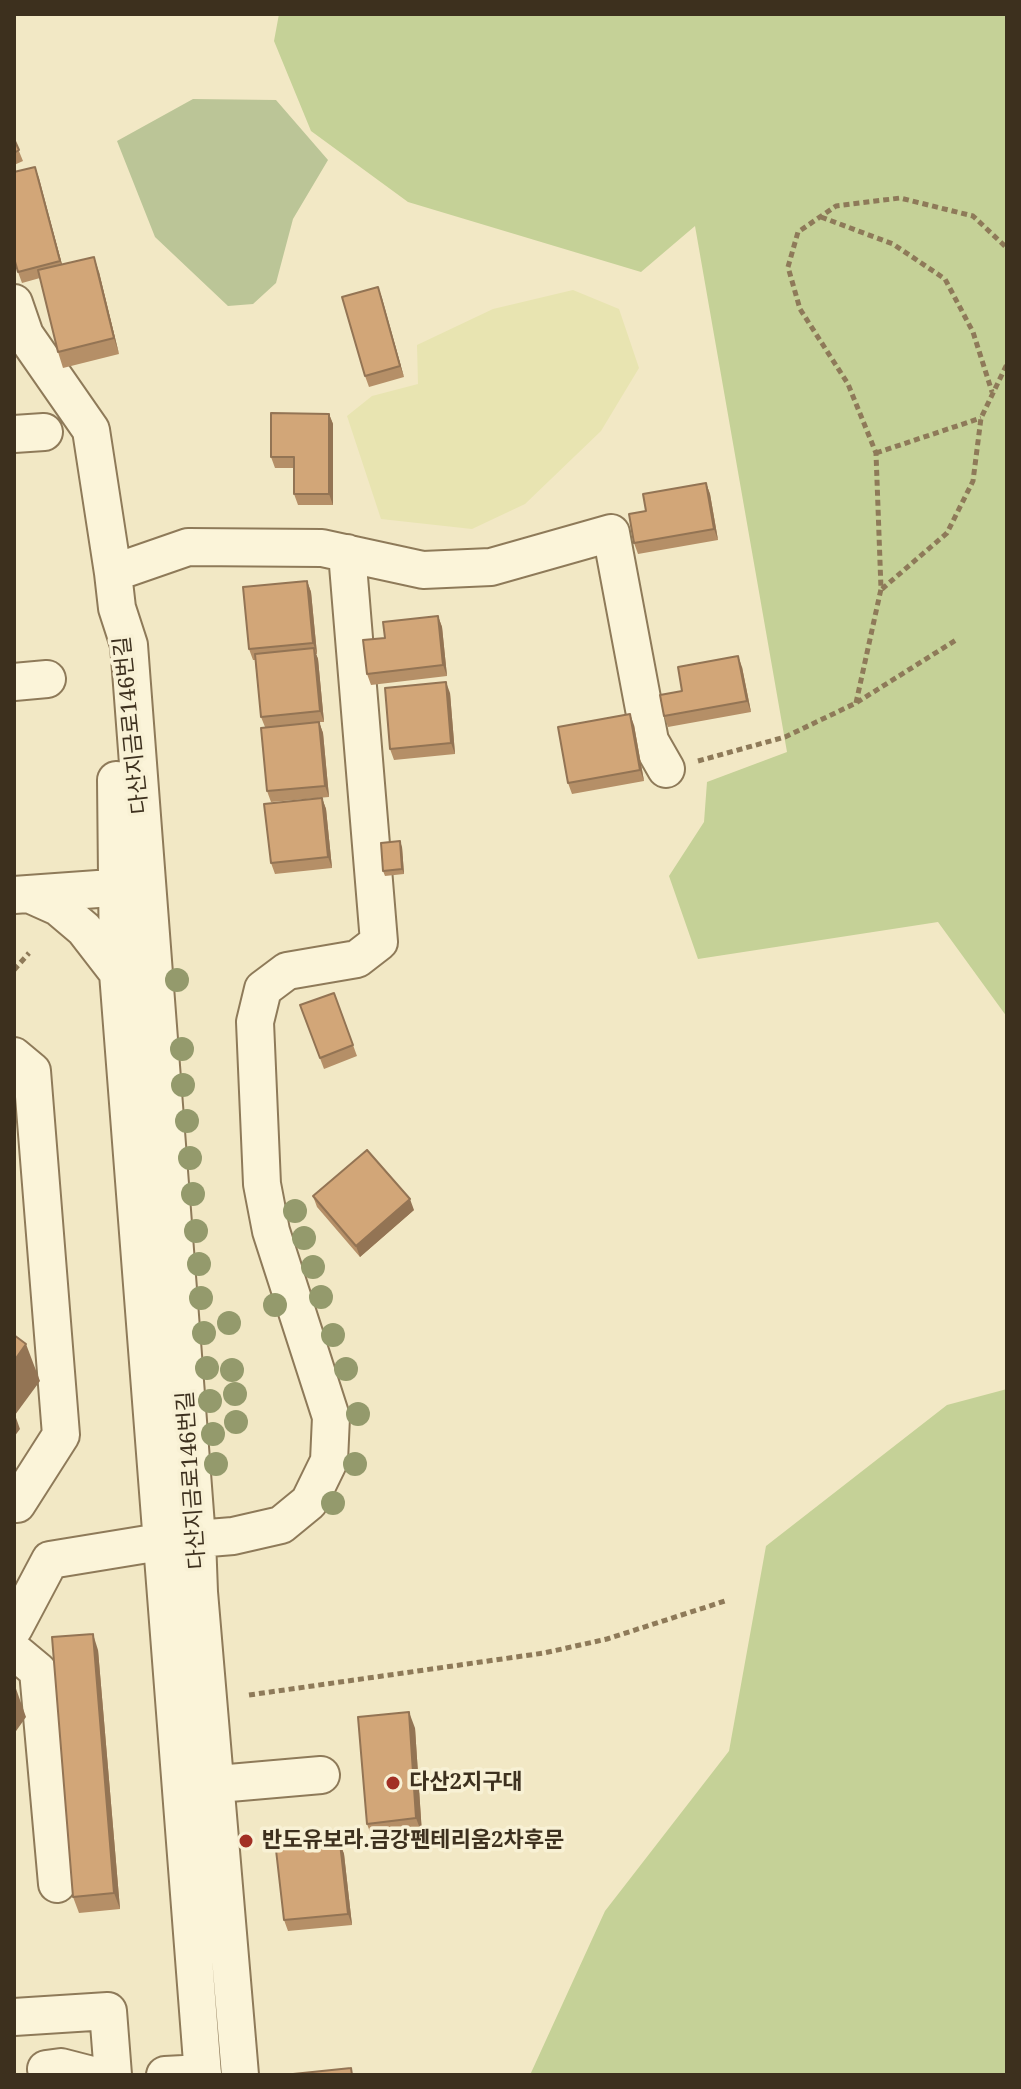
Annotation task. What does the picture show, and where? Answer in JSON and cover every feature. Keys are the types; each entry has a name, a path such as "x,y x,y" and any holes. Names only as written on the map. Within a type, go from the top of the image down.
{"street":[{"name":"다산지금로146번길","path":"14,303 25,335 91,430 115,590 129,645 131,875 197,1539 240,2075"},
{"path":"115,590 188,547 322,548 423,570 491,567 611,533 650,741 666,769"},
{"path":"14,1628 50,1560 160,1542 233,1536 281,1525 309,1502 329,1461 331,1417 271,1231 262,1184 255,1022 263,989 287,971 357,959 379,942 347,553"},
{"name":"다산지금로146번길","path":"131,875 118,973 203,2074"},
{"path":"19,887 131,875"},
{"path":"19,887 58,907 84,929 118,973"},
{"path":"14,1056 32,1071 61,1435 17,1504"},
{"path":"14,1651 38,1671 57,1884"},
{"path":"179,1788 321,1775"},
{"path":"14,2017 108,2011 94,2075 61,2067 46,2069"},
{"path":"165,2075 203,2074"}],"path":[{"path":"856,703 881,589 876,453 848,384 800,309 788,267 798,232 836,206 900,198 973,216 1007,248"},
{"path":"820,217 893,244 945,279 973,332 993,394"},
{"path":"881,589 947,533 973,481 981,418 1007,364"},
{"path":"876,453 981,418"},
{"path":"666,769 785,737 856,703 956,640"},
{"path":"14,970 29,953"},
{"path":"249,1695 544,1653 607,1639 725,1601"}],"shaded area":[{"path":"573,290 619,309 639,368 601,431 525,504 472,529 381,519 347,416 372,396 418,384 417,345 493,309"}],"green space":[{"path":"279,14 1007,14 1007,1017 938,922 698,959 669,876 704,822 707,782 787,752 695,226 641,272 408,202 311,131 274,41"},
{"path":"193,99 276,100 328,160 293,219 276,283 253,304 228,306 155,237 117,141"},
{"path":"1007,1389 1007,2075 530,2075 605,1911 729,1751 766,1546 947,1405"}],"building":[{"path":"35,167 60,261 18,272 14,258 14,172"},
{"path":"94,257 114,338 58,352 38,270"},
{"path":"378,287 400,366 365,376 342,297"},
{"path":"271,413 329,414 329,494 294,494 294,457 271,457"},
{"path":"706,483 714,529 634,543 629,514 646,511 643,494"},
{"path":"307,581 313,643 249,649 243,587"},
{"path":"438,616 443,665 367,674 363,640 385,638 383,622"},
{"path":"314,648 320,711 261,717 255,654"},
{"path":"738,656 747,701 664,716 660,695 682,691 678,667"},
{"path":"446,682 451,743 390,749 385,688"},
{"path":"630,714 640,770 568,783 558,727"},
{"path":"319,722 325,786 267,791 261,728"},
{"path":"322,798 328,857 271,863 264,804"},
{"path":"400,841 402,869 383,871 381,843"},
{"path":"334,993 353,1045 320,1058 300,1005"},
{"path":"367,1150 410,1199 356,1246 313,1196"},
{"path":"14,1335 26,1344 14,1361"},
{"path":"93,1634 114,1893 73,1897 52,1637"},
{"name":"다산2지구대","path":"409,1712 416,1818 367,1824 358,1717"},
{"path":"340,1843 348,1914 284,1920 276,1850"},
{"path":"351,2068 352,2075 293,2074"}],"place":[{"name":"다산2지구대","path":"393,1783"},
{"name":"반도유보라.금강펜테리움2차후문","path":"246,1841"}]}
